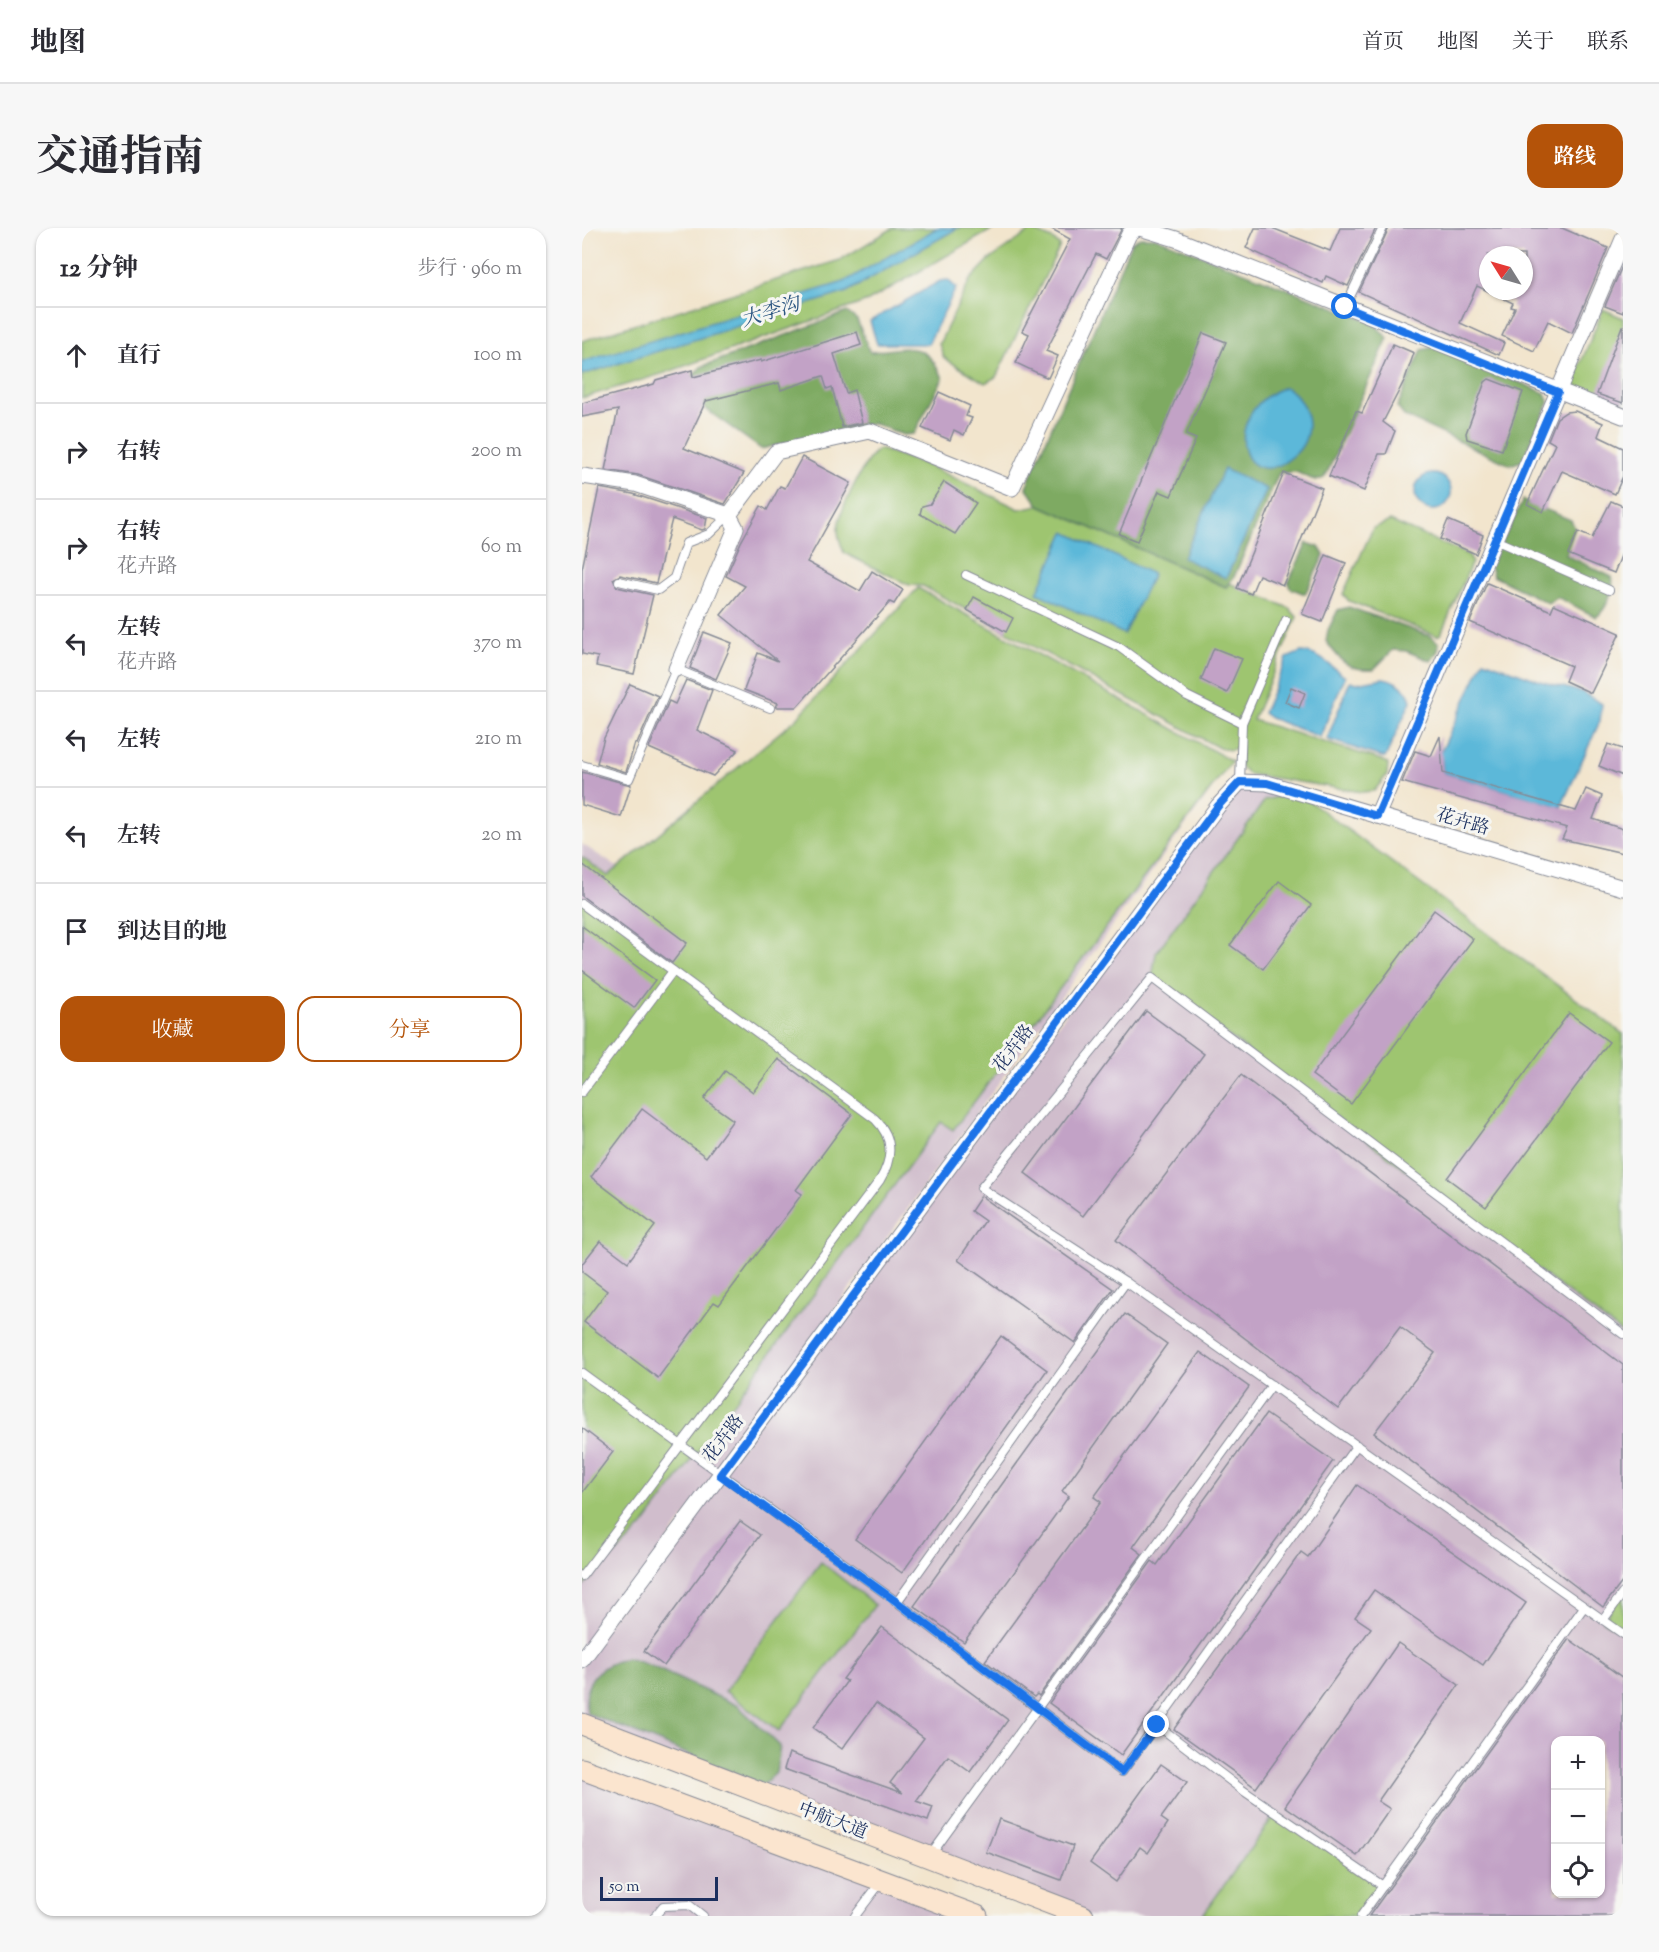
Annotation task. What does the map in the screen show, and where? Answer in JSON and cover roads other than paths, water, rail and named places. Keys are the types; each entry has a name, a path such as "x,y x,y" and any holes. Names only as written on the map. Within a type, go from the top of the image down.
{"main road":[{"name":"中航大道","path":"582,1724 1083,1916"},
{"path":"582,1769 977,1916"}],"street":[{"path":"729,515 776,452 870,431 1012,489 1129,234 1139,228 1179,233 1345,307 1623,416"},
{"path":"1377,816 1623,239"},
{"path":"582,478 635,484 729,515 736,528 676,669"},
{"name":"花卉路","path":"582,1660 1218,806 1240,782 1267,783 1623,888"}],"lane":[{"path":"1345,307 1383,228"},
{"path":"619,581 658,590 674,578 686,543 709,534 729,515"},
{"path":"1495,540 1609,590"},
{"path":"966,575 1119,647 1188,696 1242,723"},
{"path":"1240,782 1242,723 1286,620"},
{"path":"582,765 629,778 676,669 770,708"},
{"path":"582,904 875,1119 885,1129 891,1152 889,1165 880,1180 582,1576"},
{"path":"582,1092 673,971"},
{"path":"1623,1334 1152,978 981,1188 1126,1282 1623,1634"},
{"path":"897,1602 1126,1282"},
{"path":"583,1374 897,1602 1122,1772 1357,1445"},
{"path":"929,1857 1039,1709 1272,1385"},
{"path":"1603,1620 1623,1593"},
{"path":"1361,1916 1584,1607"},
{"path":"1157,1725 1240,1789 1383,1886"},
{"path":"855,1916 881,1881"},
{"path":"655,1916 663,1906 688,1905 703,1916"}],"water":[{"name":"大李沟","path":"937,228 958,228 847,292 582,375 582,362 844,282"},
{"path":"948,280 956,288 928,344 877,344 870,321 940,281"},
{"path":"1285,387 1298,398 1304,408 1308,424 1306,438 1293,456 1275,467 1261,467 1250,460 1244,447 1244,431 1250,415 1264,399"},
{"path":"1224,469 1267,489 1226,578 1183,558"},
{"path":"1433,474 1445,480 1451,492 1445,504 1433,510 1421,504 1415,492 1421,480"},
{"path":"1065,532 1153,574 1124,634 1037,593"},
{"path":"1301,652 1319,657 1345,677 1320,737 1270,718 1263,713 1287,658"},
{"path":"1484,660 1543,682 1582,692 1602,704 1600,721 1561,807 1443,773 1441,752"},
{"path":"1383,678 1400,685 1407,692 1411,701 1385,758 1327,739 1350,681 1357,683"}]}
